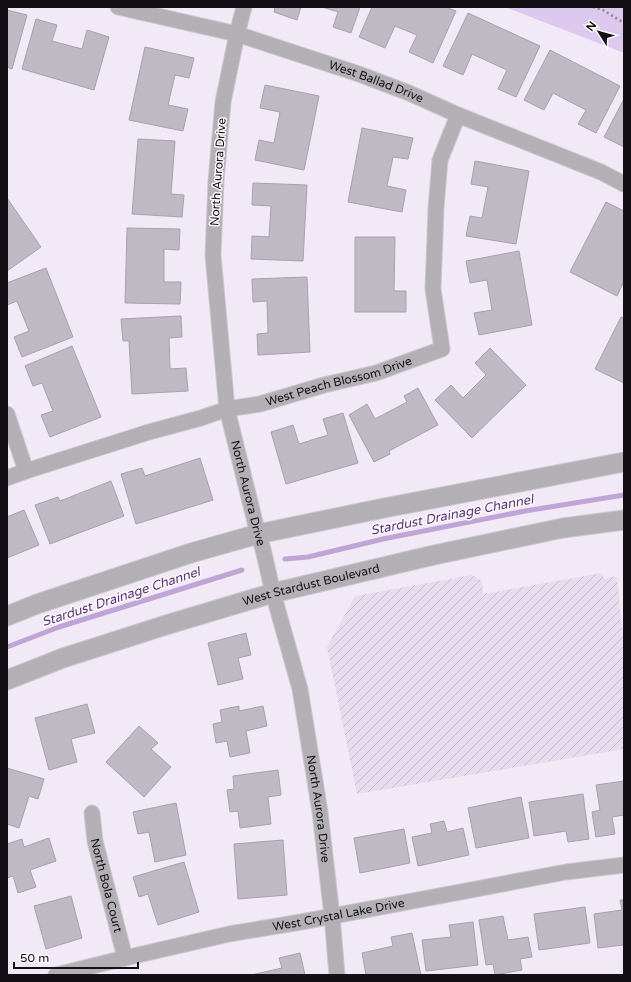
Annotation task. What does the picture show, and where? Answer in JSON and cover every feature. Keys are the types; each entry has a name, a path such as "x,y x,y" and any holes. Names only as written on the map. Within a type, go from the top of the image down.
{"street":[{"name":"West Ballad Drive","path":"118,7 237,34 359,74 409,93 458,115 600,172 624,184"},
{"name":"North Aurora Drive","path":"244,7 223,102 216,181 213,256 227,409 300,689 320,812 337,975"},
{"name":"West Peach Blossom Drive","path":"7,478 149,432 201,418 227,409 260,404 324,385 376,373 442,349 433,289 436,208 440,160 458,115"},
{"path":"7,414 26,471"},
{"path":"7,616 37,604 191,554 261,542 384,508 624,462"},
{"name":"West Stardust Boulevard","path":"7,680 63,658 166,625 272,586 563,528 624,520"},
{"name":"North Bola Court","path":"92,813 95,841 125,958"},
{"name":"West Crystal Lake Drive","path":"56,975 229,934 301,922 566,872 624,865"}],"path":[{"path":"593,7 603,10 624,23"}],"shaded area":[{"path":"505,7 624,7 624,53"},
{"path":"602,573 604,579 617,576 624,649 624,749 357,794 327,647 355,596 472,575 482,581 483,594"}],"building":[{"path":"275,7 301,7 297,20 274,12"},
{"path":"322,7 360,7 351,33 333,27 338,12"},
{"path":"372,7 445,7 456,11 433,63 409,52 417,35 395,26 385,48 359,37"},
{"path":"7,10 27,15 12,69 7,67"},
{"path":"468,13 540,46 516,97 498,89 507,70 472,54 463,75 443,66"},
{"path":"36,19 57,25 52,41 82,49 87,30 109,37 94,90 22,69"},
{"path":"145,47 194,58 189,78 175,75 168,105 188,109 183,131 129,120"},
{"path":"550,50 620,86 596,133 578,124 586,110 553,93 544,110 524,100"},
{"path":"265,85 319,96 304,170 255,160 259,140 274,143 280,112 260,108"},
{"path":"624,99 624,147 604,137"},
{"path":"362,128 413,138 408,159 393,157 387,186 406,190 402,212 348,202"},
{"path":"138,139 175,141 171,194 184,195 182,217 132,214"},
{"path":"475,161 529,171 516,244 466,236 470,216 482,218 488,187 471,184"},
{"path":"253,183 307,185 303,261 251,259 252,236 269,237 271,206 252,205"},
{"path":"7,198 41,247 7,271"},
{"path":"606,202 624,211 624,281 617,296 570,272"},
{"path":"127,228 180,229 179,250 164,249 164,282 181,282 180,304 125,303"},
{"path":"355,237 395,237 394,291 406,291 406,312 355,312"},
{"path":"519,251 532,325 479,335 474,313 492,310 487,280 470,283 466,261"},
{"path":"46,268 73,337 22,357 14,337 29,331 17,301 7,305 7,283"},
{"path":"307,277 310,352 258,355 257,334 268,333 267,301 253,302 252,279"},
{"path":"181,316 182,337 169,338 170,369 186,368 188,391 132,394 129,341 123,341 121,319"},
{"path":"621,317 624,318 624,383 595,369"},
{"path":"72,346 101,417 50,437 41,415 53,411 42,383 33,386 25,366"},
{"path":"490,348 526,385 472,438 435,400 451,385 463,398 486,375 475,363"},
{"path":"418,388 438,425 389,451 390,454 374,462 349,415 367,404 375,419 407,402 404,396"},
{"path":"343,413 358,463 286,484 271,432 293,425 299,444 328,435 323,419"},
{"path":"200,458 213,500 136,524 121,474 142,468 145,476"},
{"path":"111,481 124,516 50,544 35,505 58,497 60,501"},
{"path":"24,510 39,545 7,558 7,517"},
{"path":"246,633 251,655 238,658 243,679 218,685 208,643"},
{"path":"87,704 95,733 71,739 77,762 49,770 35,718"},
{"path":"239,706 239,711 263,706 267,726 246,731 250,753 230,757 227,741 216,743 213,724 222,722 220,710"},
{"path":"139,726 158,743 151,749 171,767 144,797 106,762"},
{"path":"7,768 44,779 38,799 29,796 19,828 7,824"},
{"path":"278,770 281,795 268,797 271,824 240,828 238,811 230,812 227,790 234,789 233,776"},
{"path":"624,781 624,815 612,817 615,834 596,837 592,812 600,810 596,785"},
{"path":"583,794 589,839 568,842 566,831 534,836 529,802"},
{"path":"521,797 529,838 476,848 468,808"},
{"path":"176,803 186,855 155,862 149,832 138,834 133,812"},
{"path":"444,821 447,832 463,828 469,855 418,866 412,837 432,833 430,824"},
{"path":"404,829 410,863 360,873 354,838"},
{"path":"49,838 56,861 30,870 36,887 18,893 13,876 7,878 7,844 22,839 24,847"},
{"path":"283,840 287,895 238,899 234,844"},
{"path":"184,862 199,912 158,925 148,894 139,897 133,877"},
{"path":"71,896 82,938 46,949 34,906"},
{"path":"620,900 624,900 624,945 598,948 594,914 622,910"},
{"path":"585,907 590,943 539,950 534,914"},
{"path":"503,916 508,940 528,937 532,957 520,959 522,970 495,975 493,964 486,965 479,920"},
{"path":"473,922 478,965 426,971 422,940 451,937 449,925"},
{"path":"412,933 421,975 366,975 362,953 393,946 391,937"},
{"path":"300,953 305,975 251,975 282,968 279,958"}],"waterway":[{"name":"Stardust Drainage Channel","path":"285,559 308,557 383,539 525,511 624,495"},
{"name":"Stardust Drainage Channel","path":"7,647 59,627 242,570"}]}
